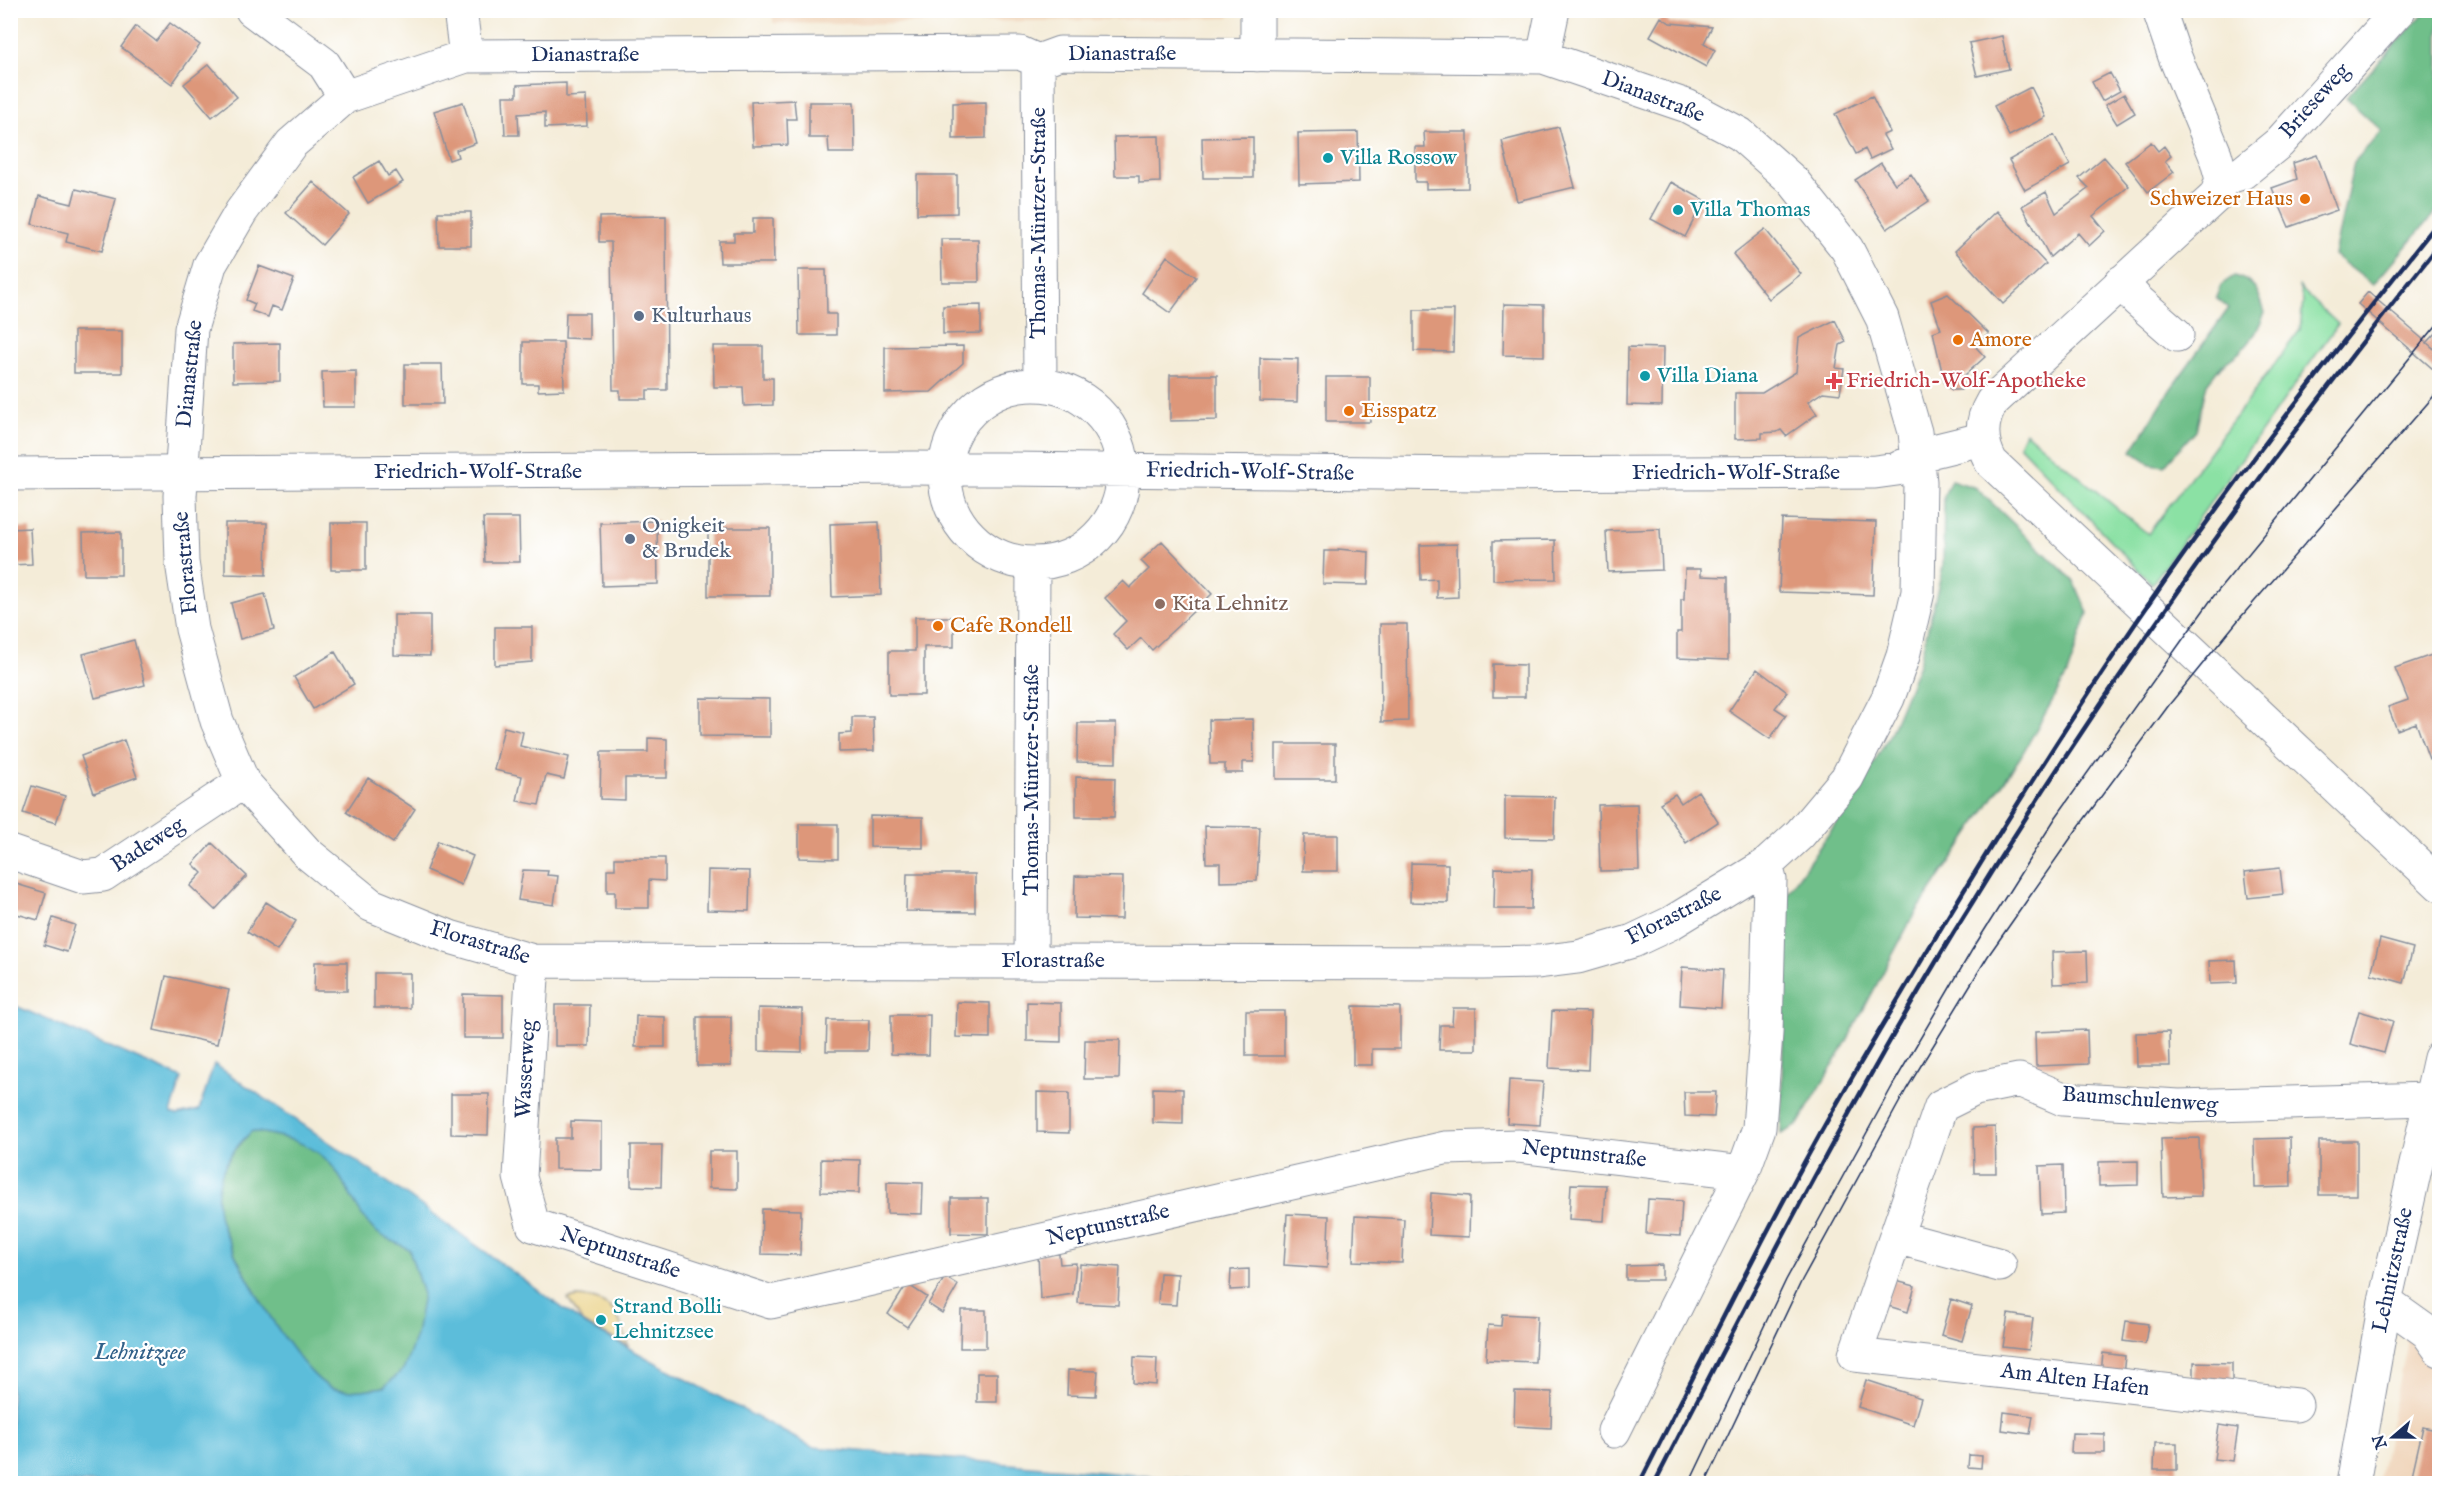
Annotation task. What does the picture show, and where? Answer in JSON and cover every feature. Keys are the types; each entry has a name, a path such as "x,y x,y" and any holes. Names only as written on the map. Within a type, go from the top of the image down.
{"street":[{"path":"252,10 324,64 345,97"},
{"path":"460,10 466,56"},
{"path":"1257,10 1257,55"},
{"path":"1543,57 1553,10"},
{"path":"2159,10 2175,57 2215,154 2222,179 2216,196 1992,402 1984,415 1982,439 1991,462 2439,885"},
{"name":"Brieseweg","path":"2222,179 2242,173 2279,142 2399,10"},
{"name":"Dianastraße","path":"181,473 191,329 210,265 241,212 291,144 345,97 466,56 1020,53 1038,61 1060,53 1543,57 1687,106 1740,134 1793,181 1847,249 1882,318 1916,432 1918,459"},
{"name":"Thomas-Müntzer-Straße","path":"1038,61 1040,385"},
{"path":"2121,282 2137,300 2177,335"},
{"name":"Friedrich-Wolf-Straße","path":"1040,385 1061,389 1080,398 1097,411 1110,428 1119,447 1123,470 1121,494 1112,517 1098,536 1079,551 1057,560 1033,563 1000,556 972,538 953,511 948,495 945,468 949,447 959,426 974,408 994,394 1016,386 1040,385"},
{"name":"Friedrich-Wolf-Straße","path":"10,474 945,468 1478,474 1875,472 1897,469 1933,451 1982,439"},
{"name":"Florastraße","path":"181,473 182,562 192,629 217,721 243,782 307,853 370,905 450,937 533,961 1538,962 1578,957 1633,941 1671,923 1766,865 1800,834 1847,778 1888,699 1903,656 1918,592 1920,551 1918,459"},
{"name":"Thomas-Müntzer-Straße","path":"1031,960 1033,563"},
{"name":"Badeweg","path":"10,852 83,877 103,874 243,782"},
{"path":"1614,1431 1743,1172 1759,1128 1766,1033 1770,880 1766,865"},
{"name":"Wasserweg","path":"520,1177 533,961"},
{"name":"Lehnitzstraße","path":"2353,1484 2385,1302 2439,1058"},
{"name":"Baumschulenweg","path":"1855,1355 1941,1106 1975,1089 2019,1080 2063,1099 2179,1107 2430,1099"},
{"name":"Neptunstraße","path":"520,1177 533,1225 771,1302 1445,1148 1518,1146 1743,1172"},
{"path":"1896,1236 2000,1265"},
{"path":"2385,1302 2427,1332 2439,1350"},
{"name":"Am Alten Hafen","path":"1855,1355 2296,1405"}],"shaded area":[{"path":"773,10 1235,11 1228,18 833,24 773,23"},
{"path":"2413,1310 2439,1333 2439,1483 2378,1484"}],"green space":[{"path":"2426,11 2439,11 2439,208 2373,285 2334,255 2354,162 2382,131 2346,98"},
{"path":"2234,276 2248,281 2256,288 2265,313 2255,334 2240,352 2221,366 2207,384 2196,430 2164,466 2151,464 2132,451 2170,390 2229,308 2216,297 2221,285"},
{"path":"2299,287 2338,324 2152,584 2019,445 2025,432 2148,534 2300,330 2303,300"},
{"path":"1951,480 1976,488 2074,581 2088,613 2067,675 2021,756 1911,920 1841,1052 1797,1126 1781,1134 1786,895 1855,796 1889,736 1919,664 1943,567 1944,496"},
{"path":"252,1131 287,1138 319,1154 336,1171 373,1229 385,1238 409,1249 423,1294 416,1336 404,1369 384,1387 346,1391 334,1389 320,1380 287,1342 240,1264 221,1221 218,1188 227,1162"}],"sand":[{"name":"Strand Bolli Lehnitzsee","path":"577,1297 599,1301 613,1310 622,1325 628,1346 583,1323 568,1299"}],"water":[{"name":"Lehnitzsee","path":"11,1004 182,1078 171,1113 177,1115 199,1110 214,1064 408,1196 586,1325 812,1447 1229,1483 11,1483","holes":["252,1131 298,1142 328,1161 373,1229 385,1238 409,1249 423,1294 416,1336 404,1369 384,1387 346,1391 334,1389 320,1380 287,1342 254,1289 229,1241 219,1210 218,1188 221,1176 231,1155 246,1137"]}],"building":[{"path":"10,10 16,10 16,45 10,45"},
{"path":"1661,17 1670,23 1712,27 1704,43 1715,50 1706,67 1650,36"},
{"path":"170,23 200,45 172,84 121,47 136,26 156,41"},
{"path":"2002,36 2009,69 1977,76 1969,43"},
{"path":"209,64 237,97 212,117 184,84"},
{"path":"2110,73 2120,91 2102,101 2092,82"},
{"path":"566,83 566,97 586,96 587,126 545,128 545,112 518,114 519,135 505,135 503,96 517,96 517,85"},
{"path":"2031,87 2046,117 2009,136 1994,106"},
{"path":"2124,94 2135,113 2117,124 2105,105"},
{"path":"1872,96 1890,132 1883,135 1891,149 1870,159 1865,149 1856,154 1835,114"},
{"path":"794,100 796,119 787,119 788,145 753,146 751,102"},
{"path":"463,102 476,143 456,150 458,157 449,160 434,111"},
{"path":"809,102 854,102 855,153 829,153 828,138 809,138"},
{"path":"986,102 986,138 953,139 953,103"},
{"path":"1559,127 1575,187 1517,201 1502,141"},
{"name":"Villa Rossow","path":"1358,132 1359,182 1299,184 1298,133"},
{"path":"1424,132 1468,132 1468,188 1426,189 1426,182 1415,182 1415,147 1425,147"},
{"path":"2054,135 2070,165 2025,190 2009,160"},
{"path":"1159,136 1160,182 1139,183 1139,176 1115,176 1114,137"},
{"path":"1253,137 1253,178 1203,178 1202,138"},
{"path":"2151,142 2158,151 2164,146 2171,156 2165,161 2174,172 2148,192 2125,162"},
{"name":"Schweizer Haus","path":"2317,155 2337,210 2289,227 2272,188 2297,179 2293,163"},
{"path":"2104,157 2129,186 2093,216 2105,231 2089,246 2078,233 2050,257 2022,206 2046,192 2056,213 2089,188 2079,178"},
{"path":"379,161 388,176 396,171 403,182 368,203 353,177"},
{"path":"1881,163 1895,184 1911,174 1929,201 1887,229 1855,180"},
{"path":"917,175 957,175 957,213 917,214"},
{"path":"313,182 349,214 322,245 286,213"},
{"name":"Villa Thomas","path":"1671,182 1704,200 1685,237 1651,219"},
{"path":"76,189 116,199 102,251 66,242 68,233 32,224 39,196 72,204"},
{"path":"1997,211 2046,264 2003,304 1955,251"},
{"path":"438,212 471,212 471,246 439,246"},
{"name":"Kulturhaus","path":"666,216 667,390 647,390 647,399 620,399 620,390 613,390 611,242 599,242 599,217"},
{"path":"753,218 773,218 774,263 720,263 719,241 734,241 734,233 753,233"},
{"path":"1765,229 1801,274 1769,299 1733,254"},
{"path":"941,239 978,239 979,282 942,282"},
{"path":"1167,256 1196,277 1170,313 1142,293"},
{"path":"259,266 294,279 282,310 272,306 268,317 252,311 255,304 246,300"},
{"path":"798,270 826,270 827,314 836,314 836,335 799,335"},
{"path":"2368,292 2440,354 2440,375 2358,304"},
{"name":"Amore","path":"1948,294 1989,334 1974,345 1985,357 1965,375 1967,383 1961,390 1952,390 1945,385 1933,332 1941,329 1931,301"},
{"path":"1504,304 1544,305 1544,356 1503,355"},
{"path":"981,305 981,333 943,334 943,306"},
{"path":"1414,310 1454,310 1453,352 1414,351"},
{"path":"566,313 589,313 589,339 565,338"},
{"path":"1835,320 1846,342 1840,345 1836,368 1844,369 1840,394 1823,392 1808,402 1817,414 1786,436 1781,430 1762,433 1762,438 1735,439 1735,393 1762,393 1796,372 1799,338"},
{"path":"2440,329 2440,353 2427,343"},
{"path":"74,331 122,331 122,373 74,373"},
{"path":"523,342 563,342 564,390 538,391 538,384 523,384"},
{"path":"280,343 280,381 233,382 233,344"},
{"path":"713,346 763,346 763,378 773,378 773,405 744,406 743,387 714,387"},
{"path":"963,346 963,363 931,392 885,393 885,347"},
{"name":"Villa Diana","path":"1628,347 1663,348 1662,406 1627,405"},
{"path":"1260,358 1298,359 1297,402 1260,401"},
{"path":"405,364 442,364 443,404 405,404"},
{"path":"356,371 356,407 323,407 322,372"},
{"path":"1170,375 1217,375 1217,420 1170,421"},
{"path":"1326,377 1370,377 1370,422 1326,422"},
{"path":"483,518 519,518 520,562 485,562"},
{"path":"1782,519 1876,522 1873,595 1779,592"},
{"path":"657,521 658,584 602,586 600,523"},
{"path":"879,522 881,595 832,597 830,524"},
{"path":"225,523 267,523 266,575 225,574"},
{"path":"331,523 366,523 366,570 331,570"},
{"path":"30,528 32,564 10,565 10,529"},
{"path":"708,528 770,528 770,596 708,596"},
{"path":"1660,529 1662,570 1608,572 1606,531"},
{"path":"121,532 121,575 84,575 83,533"},
{"path":"1555,540 1556,579 1493,580 1493,541"},
{"path":"1162,541 1212,594 1152,650 1141,638 1128,650 1113,634 1126,621 1105,598 1123,581 1130,588 1149,569 1141,561"},
{"path":"1457,544 1458,597 1437,598 1437,579 1421,580 1420,545"},
{"path":"1338,549 1369,552 1368,585 1323,584 1324,551 1338,551"},
{"path":"1685,569 1701,569 1701,576 1728,577 1728,660 1677,658 1677,632 1681,632 1681,599 1684,599"},
{"path":"265,594 274,630 240,639 231,603"},
{"path":"394,615 430,615 430,656 394,655"},
{"path":"915,617 954,617 954,647 924,647 924,695 889,695 889,651 915,651"},
{"path":"1380,624 1407,624 1408,721 1381,722"},
{"path":"495,627 532,627 532,662 495,665"},
{"path":"134,640 145,685 95,698 83,654"},
{"path":"335,652 354,684 313,709 294,677"},
{"path":"2440,652 2440,755 2429,759 2416,723 2397,730 2388,707 2408,700 2395,668"},
{"path":"1493,664 1525,665 1525,697 1493,697"},
{"path":"1757,669 1787,692 1775,708 1786,715 1770,739 1729,711"},
{"path":"700,698 770,699 770,737 700,736"},
{"path":"852,717 873,717 874,751 839,752 839,734 852,733"},
{"path":"1253,719 1254,762 1243,762 1243,773 1225,773 1225,764 1210,764 1209,720"},
{"path":"1078,723 1116,723 1116,763 1077,762"},
{"path":"504,727 523,732 520,746 569,757 564,779 546,775 539,805 517,801 522,776 494,770"},
{"path":"648,738 667,739 667,778 625,778 625,800 600,799 601,752 648,752"},
{"path":"124,740 137,777 94,793 81,756"},
{"path":"1276,744 1335,744 1335,779 1276,779"},
{"path":"1076,777 1115,778 1114,817 1076,817"},
{"path":"368,778 415,809 393,843 346,812"},
{"path":"32,786 65,796 56,823 23,813"},
{"path":"1698,791 1718,822 1686,843 1660,803 1675,794 1681,803"},
{"path":"1505,796 1555,797 1554,839 1505,838"},
{"path":"1637,804 1639,870 1600,871 1598,805"},
{"path":"870,816 923,817 923,848 870,847"},
{"path":"799,824 838,824 838,859 799,858"},
{"path":"1205,826 1260,827 1257,881 1220,882 1220,863 1206,863"},
{"path":"1304,835 1338,835 1338,871 1303,871"},
{"path":"438,841 473,856 461,885 426,870"},
{"path":"212,843 247,876 215,910 190,886 202,873 193,864"},
{"path":"615,858 665,858 665,881 649,880 649,908 615,908 615,892 607,892 607,869 615,869"},
{"path":"1411,863 1448,864 1448,903 1410,902"},
{"path":"1495,868 1532,869 1531,909 1494,909"},
{"path":"2280,868 2283,894 2248,898 2245,872"},
{"path":"523,870 548,871 547,875 558,876 554,905 518,900"},
{"path":"708,870 750,871 749,911 707,910"},
{"path":"907,874 975,874 975,912 906,911"},
{"path":"1075,876 1123,877 1122,919 1074,918"},
{"path":"13,883 46,893 38,920 10,912"},
{"path":"266,902 296,921 277,951 247,932"},
{"path":"53,918 75,925 67,952 44,945"},
{"path":"2380,939 2413,948 2404,983 2371,974"},
{"path":"2087,951 2088,983 2053,984 2052,952"},
{"path":"2236,960 2237,983 2210,984 2209,961"},
{"path":"315,962 347,962 347,991 314,991"},
{"path":"1682,967 1723,970 1721,1008 1680,1005"},
{"path":"374,973 410,973 410,1008 374,1008"},
{"path":"166,976 229,990 217,1044 154,1030"},
{"path":"463,994 503,995 503,1038 463,1038"},
{"path":"957,1002 990,1003 990,1038 956,1037"},
{"path":"1027,1002 1061,1003 1061,1042 1027,1041"},
{"path":"555,1005 590,1005 589,1046 555,1046"},
{"path":"1353,1006 1400,1007 1400,1049 1372,1049 1372,1065 1353,1065"},
{"path":"758,1008 802,1009 802,1052 758,1051"},
{"path":"1453,1008 1476,1008 1476,1050 1439,1050 1440,1025 1452,1025"},
{"path":"1246,1011 1284,1011 1284,1056 1246,1056"},
{"path":"1552,1011 1590,1012 1588,1070 1549,1068"},
{"path":"2359,1011 2393,1021 2384,1053 2350,1044"},
{"path":"891,1015 930,1015 929,1055 891,1054"},
{"path":"636,1016 665,1017 665,1047 635,1047"},
{"path":"697,1017 731,1017 731,1066 697,1066"},
{"path":"827,1020 869,1020 868,1051 826,1051"},
{"path":"2087,1030 2088,1064 2036,1066 2035,1032"},
{"path":"2169,1032 2170,1066 2137,1066 2136,1033"},
{"path":"1085,1040 1120,1040 1119,1079 1084,1079"},
{"path":"1509,1080 1543,1082 1540,1125 1507,1123"},
{"path":"1153,1088 1183,1089 1183,1124 1153,1123"},
{"path":"1037,1092 1069,1093 1069,1133 1037,1132"},
{"path":"1684,1092 1716,1092 1714,1117 1685,1116"},
{"path":"451,1094 489,1094 488,1135 451,1134"},
{"path":"571,1121 602,1122 602,1170 555,1169 555,1138 571,1138"},
{"path":"1995,1127 1996,1173 1974,1173 1973,1128"},
{"path":"2199,1138 2201,1196 2163,1197 2161,1139"},
{"path":"2290,1138 2291,1187 2255,1188 2254,1139"},
{"path":"2319,1141 2357,1141 2357,1195 2319,1195"},
{"path":"631,1145 662,1145 661,1187 631,1186"},
{"path":"709,1151 737,1151 737,1189 709,1188"},
{"path":"821,1159 860,1160 859,1193 821,1192"},
{"path":"2138,1161 2138,1185 2099,1186 2099,1162"},
{"path":"2063,1165 2064,1213 2041,1214 2039,1166"},
{"path":"887,1182 923,1183 922,1214 887,1213"},
{"path":"1571,1184 1606,1185 1604,1221 1569,1219"},
{"path":"1431,1193 1470,1196 1469,1237 1429,1235"},
{"path":"951,1198 988,1198 988,1234 951,1233"},
{"path":"1648,1199 1682,1201 1680,1236 1646,1234"},
{"path":"762,1209 801,1210 800,1255 761,1254"},
{"path":"1287,1214 1329,1216 1327,1268 1284,1265"},
{"path":"1355,1216 1404,1219 1402,1263 1353,1261"},
{"path":"1038,1254 1059,1254 1060,1264 1076,1263 1073,1294 1040,1299"},
{"path":"1080,1264 1120,1267 1118,1305 1078,1303"},
{"path":"1662,1265 1662,1280 1626,1280 1626,1266"},
{"path":"1249,1269 1249,1289 1230,1290 1231,1270"},
{"path":"1160,1273 1178,1274 1176,1305 1158,1304"},
{"path":"945,1277 958,1285 942,1313 928,1304"},
{"path":"1892,1280 1915,1286 1908,1312 1885,1305"},
{"path":"907,1284 927,1297 907,1327 888,1314"},
{"path":"1951,1299 1972,1306 1962,1341 1941,1335"},
{"path":"961,1310 986,1310 986,1348 960,1348"},
{"path":"1502,1314 1537,1316 1535,1362 1486,1360 1488,1325 1501,1326"},
{"path":"2008,1314 2033,1318 2029,1350 2003,1347"},
{"path":"2126,1321 2148,1324 2145,1344 2123,1341"},
{"path":"2103,1353 2125,1356 2123,1376 2101,1373"},
{"path":"1134,1357 1157,1358 1156,1385 1133,1383"},
{"path":"2194,1362 2232,1363 2232,1386 2194,1385"},
{"path":"1068,1370 1098,1371 1096,1396 1067,1395"},
{"path":"977,1373 997,1373 997,1402 977,1402"},
{"path":"1866,1380 1921,1398 1913,1425 1858,1407"},
{"path":"1515,1391 1552,1392 1551,1428 1514,1426"},
{"path":"2004,1412 2033,1416 2030,1434 2002,1430"},
{"path":"2219,1425 2238,1428 2233,1461 2214,1459"},
{"path":"2423,1427 2440,1431 2440,1484 2410,1484"},
{"path":"2072,1433 2105,1434 2105,1453 2071,1453"},
{"path":"2155,1443 2177,1443 2177,1470 2154,1470"},
{"path":"1969,1455 1982,1456 1981,1468 1968,1467"}],"tram line":[{"path":"1689,1484 1786,1280 1894,1083 1972,950 2056,817 2213,597 2440,321"},
{"path":"1705,1484 1802,1280 1906,1090 1988,956 2077,829 2169,705 2240,618 2440,389"}],"railway":[{"path":"1639,1484 1748,1269 1834,1109 2015,808 2110,661 2188,548 2312,382 2440,220"},
{"path":"1654,1484 1836,1136 1914,999 2010,843 2067,754 2186,580 2310,410 2440,244"}],"place":[{"name":"Villa Rossow","path":"1328,158"},
{"name":"Schweizer Haus","path":"2305,199"},
{"name":"Villa Thomas","path":"1678,210"},
{"name":"Kulturhaus","path":"639,316"},
{"name":"Amore","path":"1958,340"},
{"name":"Villa Diana","path":"1645,376"},
{"name":"Friedrich-Wolf-Apotheke","path":"1834,381"},
{"name":"Eisspatz","path":"1349,411"},
{"name":"Onigkeit & Brudek","path":"630,539"},
{"name":"Kita Lehnitz","path":"1160,604"},
{"name":"Cafe Rondell","path":"938,626"},
{"name":"Strand Bolli Lehnitzsee","path":"601,1320"}]}
